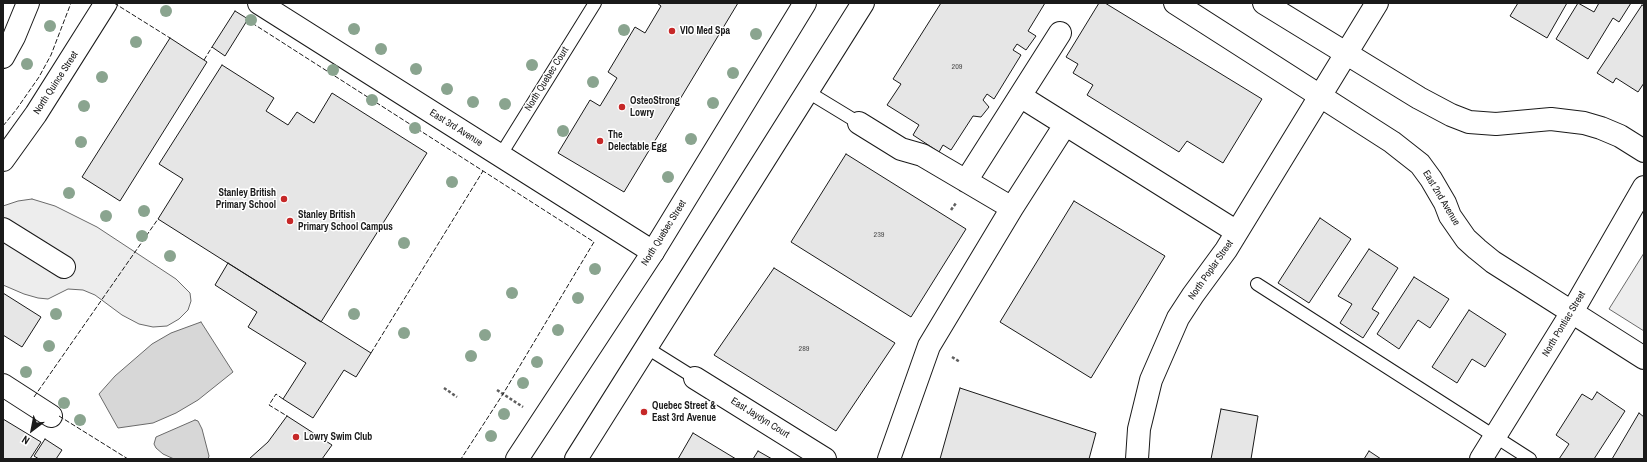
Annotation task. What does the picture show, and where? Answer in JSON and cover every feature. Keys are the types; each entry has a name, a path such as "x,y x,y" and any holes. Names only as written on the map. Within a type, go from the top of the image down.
{"street":[{"path":"3,57 14,37 28,3"},
{"name":"North Quince Street","path":"3,160 36,114 106,3"},
{"name":"East 3rd Avenue","path":"260,3 653,252"},
{"name":"North Quebec Street","path":"517,459 653,252 804,3"},
{"path":"576,459 863,3"},
{"name":"East 2nd Avenue","path":"1175,3 1392,142 1420,164 1445,203 1450,216 1466,239 1477,249 1493,262 1644,358"},
{"path":"1264,3 1451,116 1469,122 1496,124 1551,119 1579,122 1601,128 1620,136 1644,151"},
{"path":"1345,53 1377,3"},
{"path":"966,181 1060,33"},
{"name":"North Poplar Street","path":"1137,459 1139,429 1146,398 1151,380 1169,336 1193,295 1237,232 1345,53"},
{"path":"1020,96 1237,232"},
{"path":"859,123 901,149 922,155 1012,208"},
{"path":"889,459 929,346 1012,208 1065,125"},
{"name":"North Pontiac Street","path":"1481,459 1572,312 1644,187"},
{"path":"3,228 64,267"},
{"name":"East Jaydyn Court","path":"695,378 824,459"},
{"path":"3,385 51,416"}],"lane":[{"name":"North Quebec Court","path":"500,156 595,3"},
{"path":"808,92 859,123"},
{"path":"1257,284 1530,459"},
{"path":"647,348 695,378"}],"path":[{"path":"444,388 457,397"},
{"path":"496,390 525,408"}],"shaded area":[{"path":"32,199 55,206 97,227 176,279 190,293 191,301 188,310 179,319 167,326 153,327 139,324 122,315 95,295 83,290 68,289 48,299 24,294 3,285 3,206 18,201"},
{"path":"1644,253 1644,331 1609,309"},
{"path":"201,322 233,372 198,400 176,413 153,423 118,428 99,394 115,376 152,344 171,333"},
{"path":"195,420 198,421 202,429 209,456 208,459 174,459 163,454 156,448 154,444 156,437"}],"building":[{"path":"657,3 738,3 624,192 558,153 590,100 600,106 617,78 608,72 635,27 645,33 661,6"},
{"path":"941,3 1045,3 1028,31 1036,36 1026,50 1017,44 1013,50 1021,55 994,99 987,94 983,100 989,107 981,117 973,116 951,150 943,145 939,152 913,135 919,125 887,105 901,84 893,79"},
{"path":"1099,3 1105,3 1262,99 1223,163 1187,141 1179,152 1087,95 1093,85 1073,73 1078,64 1066,57"},
{"path":"1518,3 1567,3 1547,38 1510,16"},
{"path":"1578,3 1594,12 1599,3 1631,3 1619,22 1613,18 1588,59 1556,39"},
{"path":"1642,5 1644,6 1644,83 1638,92 1616,78 1613,83 1597,73"},
{"path":"235,11 248,19 225,56 212,47"},
{"path":"170,38 207,62 120,201 82,177"},
{"name":"Stanley British Primary School","path":"222,65 274,98 266,111 288,125 297,112 314,123 332,93 427,153 321,322 158,219 183,179 159,164"},
{"path":"846,154 966,229 911,317 791,242"},
{"path":"1074,201 1165,256 1091,378 1000,322"},
{"path":"1320,218 1351,239 1309,303 1278,283"},
{"path":"1369,249 1398,268 1372,309 1379,313 1363,338 1340,323 1352,304 1338,296"},
{"path":"228,263 371,353 356,377 344,370 313,418 283,399 306,363 248,327 257,312 215,285"},
{"path":"774,268 895,343 836,431 714,355"},
{"path":"1414,277 1449,299 1430,328 1418,320 1399,349 1377,334"},
{"path":"3,293 41,317 22,347 3,335"},
{"path":"1469,310 1506,334 1485,367 1472,359 1457,383 1432,367"},
{"path":"960,388 1096,433 1089,459 940,459"},
{"path":"1597,392 1625,411 1594,459 1559,459 1569,444 1556,435 1582,394 1592,400"},
{"path":"1221,409 1258,416 1251,459 1211,459"},
{"path":"1639,413 1644,417 1644,459 1612,459"},
{"name":"Lowry Swim Club","path":"287,416 332,445 322,459 249,459 268,442"},
{"path":"3,419 41,442 30,459 3,459"},
{"path":"693,433 736,459 678,459"},
{"path":"45,439 62,450 56,459 39,459 34,456"},
{"path":"758,451 772,459 753,459"},
{"path":"1369,451 1381,459 1364,459"}],"fence":[{"path":"3,126 39,77 51,55 71,3"},
{"path":"114,3 170,38"},
{"path":"252,23 594,242 503,394 461,459"},
{"path":"204,60 212,47"},
{"path":"371,353 483,171"},
{"path":"34,397 158,219"},
{"path":"283,399 276,394 269,405 287,416"},
{"path":"59,416 128,459"}],"place":[{"name":"VIO Med Spa","path":"672,31"},
{"name":"OsteoStrong Lowry","path":"622,107"},
{"name":"The Delectable Egg","path":"600,141"},
{"name":"Stanley British Primary School","path":"284,199"},
{"name":"Stanley British Primary School Campus","path":"290,221"},
{"name":"Quebec Street & East 3rd Avenue","path":"644,412"},
{"name":"Lowry Swim Club","path":"296,437"}]}
